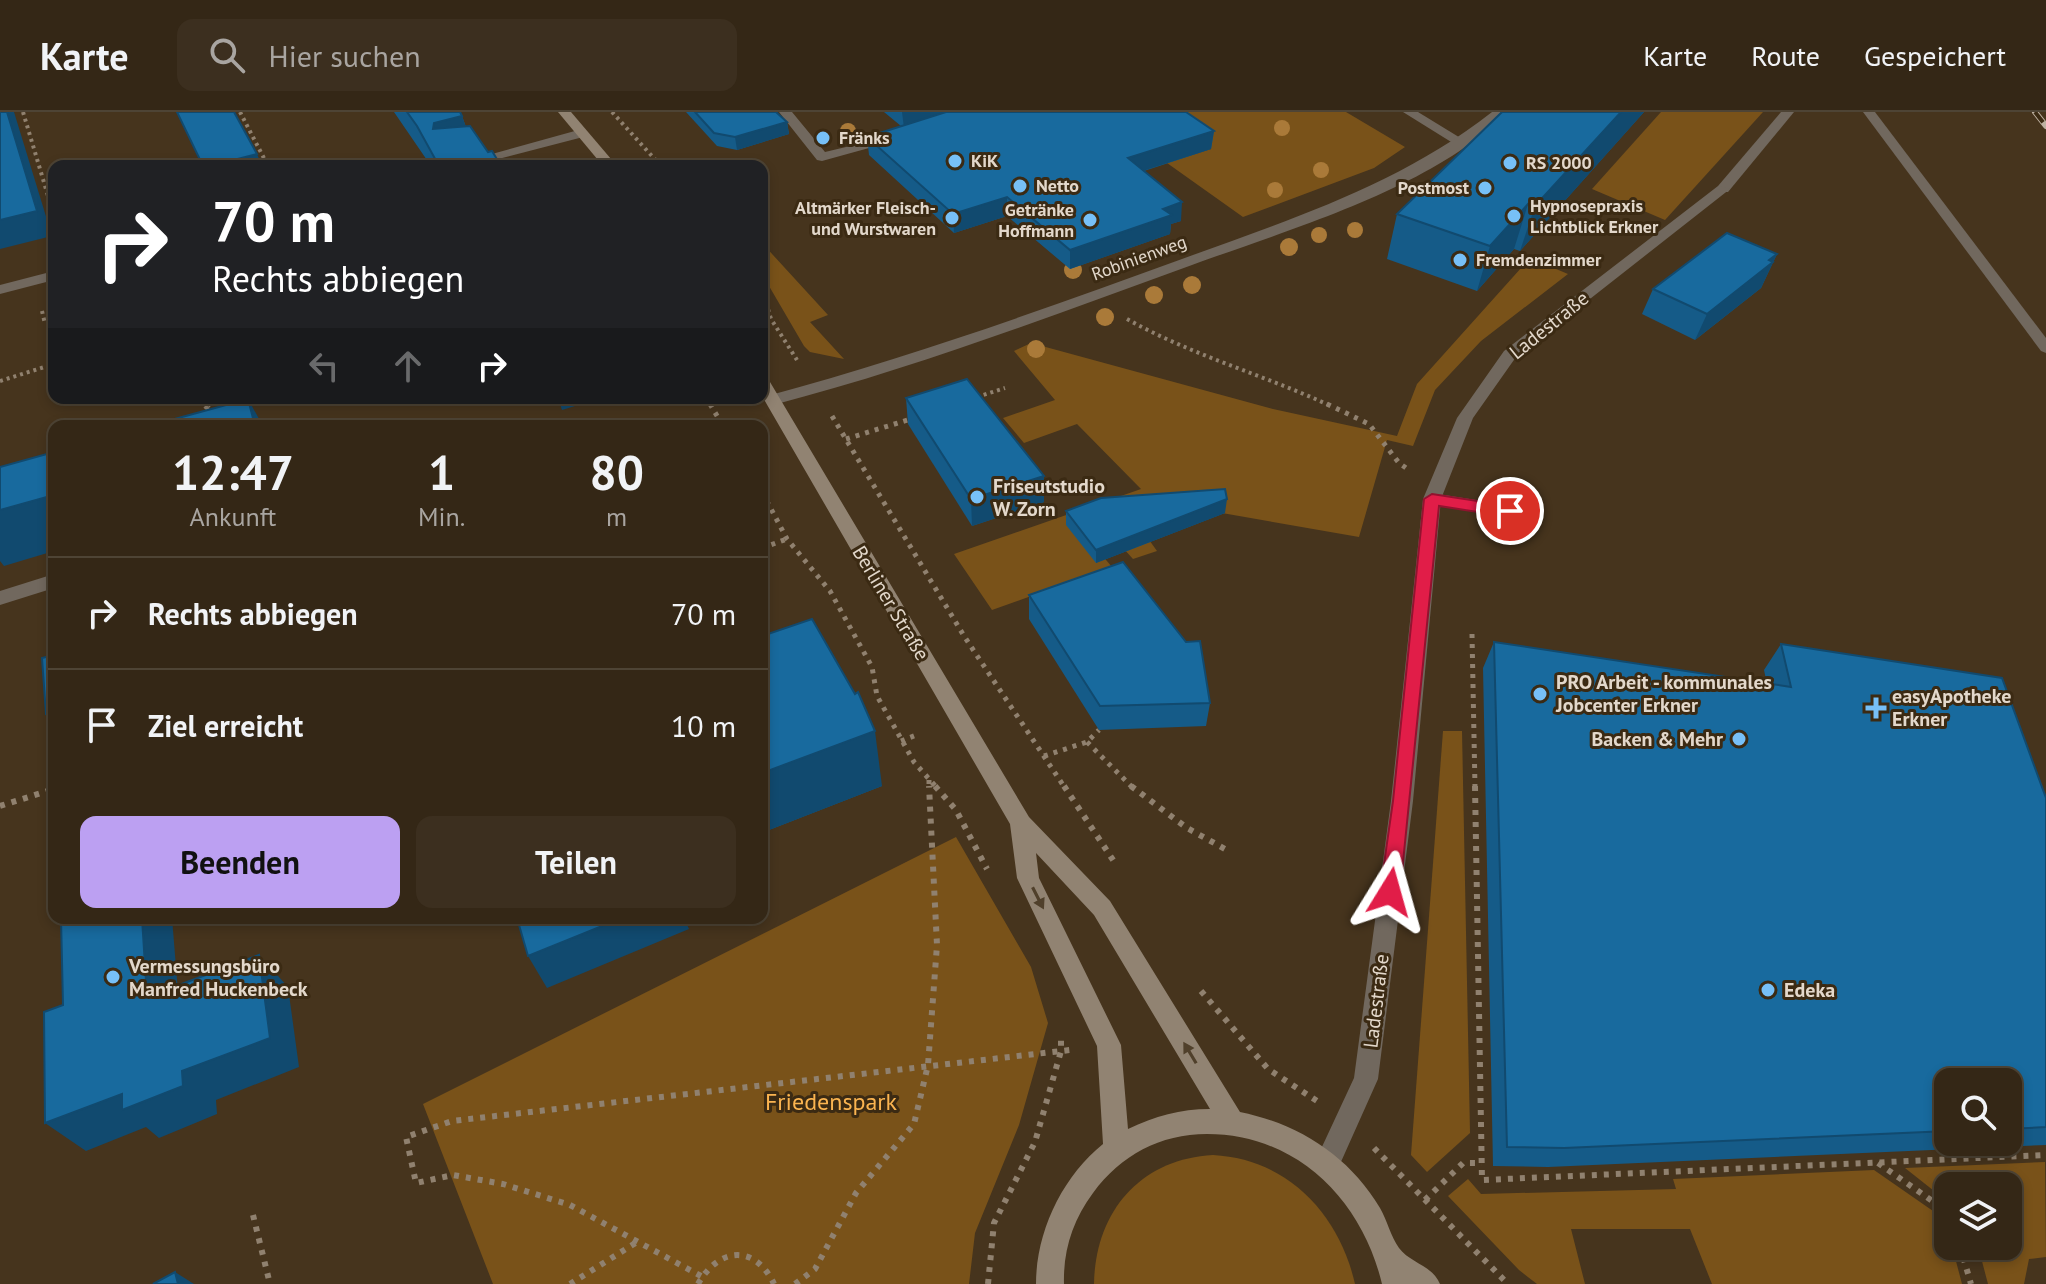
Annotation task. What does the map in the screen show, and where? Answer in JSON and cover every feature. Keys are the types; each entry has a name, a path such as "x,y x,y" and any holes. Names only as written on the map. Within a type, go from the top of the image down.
{"main road":[{"path":"564,112 605,160"},
{"name":"Berliner Straße","path":"768,392 1021,823 1102,908 1231,1120"},
{"name":"Berliner Straße","path":"1021,823 1028,878 1109,1045 1116,1147"},
{"path":"1050,1284 1049,1270 1060,1221 1083,1179 1116,1147 1151,1129 1190,1120 1231,1120 1280,1135 1327,1164 1365,1206 1393,1271 1426,1284"}],"street":[{"path":"785,112 822,157 903,137"},
{"path":"1409,112 1461,142"},
{"name":"Robinienweg","path":"773,400 1004,330 1328,210 1424,168 1500,112"},
{"name":"Ladestraße","path":"1327,1164 1349,1122 1366,1079 1402,801 1434,493 1465,418 1510,354 1723,189 1788,112"},
{"path":"1869,112 2046,348"},
{"path":"479,160 582,133"},
{"path":"0,290 48,277"},
{"path":"1434,493 1532,515"},
{"path":"0,598 48,583"}],"path":[{"path":"23,112 48,196"},
{"path":"240,112 265,160"},
{"path":"612,112 656,160"},
{"path":"1089,298 1156,335 1280,382 1369,424 1399,463 1434,493"},
{"path":"768,309 771,319 964,636 1123,874"},
{"path":"0,381 48,366"},
{"path":"976,398 1005,388"},
{"path":"197,420 210,404"},
{"path":"846,439 917,417"},
{"path":"768,503 787,539 830,591 872,667 877,696 901,741 956,810 993,880"},
{"path":"768,546 787,539"},
{"path":"1472,634 1482,1180 2046,1155"},
{"path":"1044,756 1087,742 1099,730"},
{"path":"901,741 919,734"},
{"path":"1087,742 1110,768 1192,834 1225,849"},
{"path":"795,1284 815,1269 856,1193 914,1124 928,1065 937,945 929,779"},
{"path":"0,806 48,791"},
{"path":"1198,986 1214,1010 1229,1019 1268,1069 1349,1122 1508,1284"},
{"path":"988,1284 994,1223 1035,1142 1061,1051 1061,1021"},
{"path":"774,1284 770,1271 759,1260 738,1253 712,1263 700,1280 570,1205 503,1184 453,1175 416,1183 406,1137 452,1121 1061,1051"},
{"path":"1425,1200 1463,1163 1482,1163"},
{"path":"1877,1163 1934,1202"},
{"path":"253,1215 270,1284"},
{"path":"570,1284 638,1242"},
{"path":"1964,1260 1971,1284"}],"green space":[{"path":"1158,112 1346,112 1405,147 1374,168 1243,217 1167,163 1211,149"},
{"path":"1661,112 1763,112 1665,220 1592,189"},
{"path":"768,250 828,315 810,322 844,359 810,352 768,284"},
{"path":"1530,258 1568,274 1481,341 1435,390 1413,446 1387,440 1359,537 1182,506 1147,537 1157,551 1133,559 1093,515 1084,534 1112,567 992,610 954,554 1141,489 1077,424 1024,443 1003,418 1055,400 1014,351 1031,343 1273,409 1397,436 1417,384"},
{"path":"1443,731 1462,731 1470,1133 1427,1172 1411,1155"},
{"name":"Friedenspark","path":"956,837 1031,967 1048,1023 1019,1125 975,1233 969,1284 493,1284 423,1104"},
{"path":"1213,1155 1265,1167 1287,1179 1306,1195 1323,1213 1337,1235 1355,1284 1094,1284 1096,1258 1103,1234 1126,1194 1164,1167"},
{"path":"2045,1162 2046,1257 2029,1259 2024,1284 1988,1284 1982,1260 2022,1260 2022,1172 1934,1172 1934,1191 1905,1168"},
{"path":"1874,1170 1934,1212 1934,1260 1956,1260 1962,1284 1712,1284 1690,1229 1571,1229 1585,1284 1537,1284 1519,1270 1448,1196 1468,1179 1481,1194 1676,1189 1673,1179"}],"building":[{"path":"0,112 7,112 37,211 0,220"},
{"path":"177,112 234,112 257,154 234,160 200,160"},
{"path":"407,112 460,112 462,116 434,123 433,129 470,126 497,160 436,160"},
{"path":"695,112 776,112 787,122 735,137 714,133"},
{"path":"946,112 1186,112 1214,131 1128,158 1182,202 1163,209 1172,215 1070,250 1007,197 953,214 867,137"},
{"path":"1502,112 1621,112 1535,206 1528,204 1490,246 1397,214"},
{"path":"1727,233 1777,254 1769,260 1773,262 1707,314 1653,289"},
{"path":"967,379 1044,476 971,499 906,398"},
{"path":"230,404 249,404 253,420 171,420"},
{"path":"48,454 48,497 0,510 0,467"},
{"path":"1225,489 1227,499 1096,550 1066,511 1101,498"},
{"path":"1123,562 1186,642 1200,641 1210,703 1100,706 1029,595"},
{"path":"812,619 855,694 858,692 875,731 768,771 768,634"},
{"name":"Edeka","path":"1494,642 1791,687 1781,644 2002,678 2046,798 2046,1127 2022,1128 2022,1068 1934,1068 1934,1132 1564,1148 1507,1147"},
{"path":"48,656 46,714 42,658"},
{"path":"61,924 142,924 147,997 259,955 270,1038 182,1071 183,1086 122,1110 122,1094 45,1123 44,1012 63,1005"},
{"path":"519,924 607,924 528,956"},
{"path":"175,1272 178,1284 153,1284"}],"railway":[{"path":"2035,112 2046,126"}],"place":[{"name":"Fränks","path":"823,138"},
{"name":"KiK","path":"955,161"},
{"name":"RS 2000","path":"1510,163"},
{"name":"Netto","path":"1020,186"},
{"name":"Postmost","path":"1485,188"},
{"name":"Hypnosepraxis Lichtblick Erkner","path":"1514,216"},
{"name":"Altmärker Fleisch- und Wurstwaren","path":"952,218"},
{"name":"Getränke Hoffmann","path":"1090,220"},
{"name":"Fremdenzimmer","path":"1460,260"},
{"name":"Friseutstudio W. Zorn","path":"977,497"},
{"name":"PRO Arbeit - kommunales Jobcenter Erkner","path":"1540,694"},
{"name":"easyApotheke Erkner","path":"1876,708"},
{"name":"Backen & Mehr","path":"1739,739"},
{"name":"Vermessungsbüro Manfred Huckenbeck","path":"113,977"},
{"name":"Edeka","path":"1768,990"}],"route":[{"path":"1390,892 1432,499 1510,511"}]}
